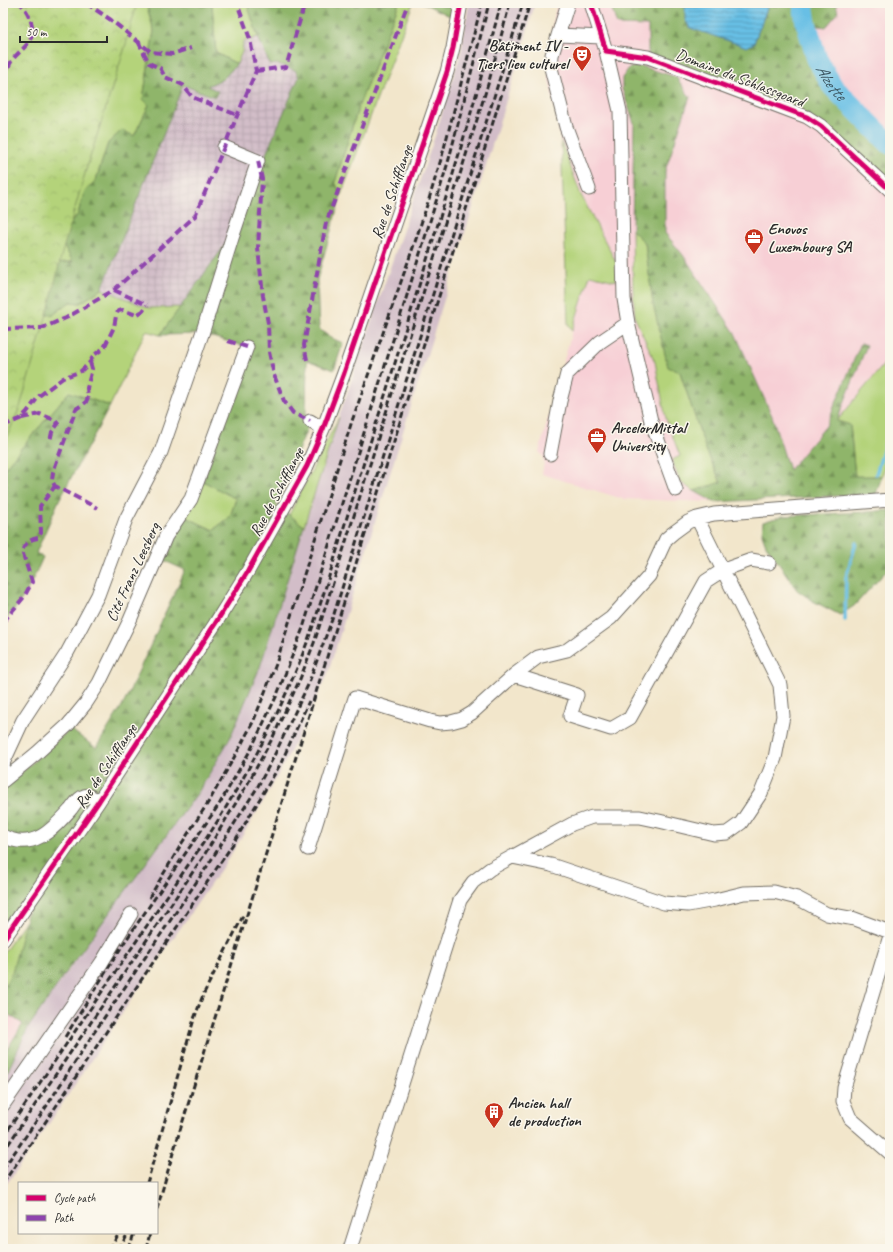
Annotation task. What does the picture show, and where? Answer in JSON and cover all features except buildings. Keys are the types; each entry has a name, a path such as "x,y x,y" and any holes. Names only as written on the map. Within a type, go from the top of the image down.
{"street":[{"name":"Rue de Schifflange","path":"3,940 99,802 215,624 248,571 307,466 344,374 447,72 461,3"},
{"path":"568,3 552,55 551,68 566,127 589,189"},
{"path":"591,3 606,52 620,111 624,299 628,323 651,421 676,490"},
{"path":"558,35 601,37"},
{"name":"Domaine du Schlassgoard","path":"606,52 648,57 807,117 821,126 890,190"},
{"name":"Cité Franz Leesberg","path":"3,766 23,720 67,653 98,595 126,519 161,452 202,334 258,161 224,147"},
{"path":"550,454 560,400 567,374 600,342 628,323"},
{"name":"Cité Franz Leesberg","path":"3,782 68,725 86,703 99,683 130,620 166,536 191,499 247,347"},
{"path":"310,421 323,429"},
{"path":"308,849 355,698 440,723 462,719 472,713 514,675 538,657 567,650 611,618 649,576 666,539 680,527 697,518 724,513 890,500"},
{"path":"350,1249 460,900 472,882 490,869 572,824 592,817 640,817 660,820 714,834 727,833 741,823 761,793 775,758 783,716 780,685 697,518"},
{"path":"514,675 577,695 570,716 611,729 630,718 706,581 723,570 751,560 769,563"},
{"path":"3,836 15,842 29,842 45,835 58,823 78,800 84,796 90,796 99,802"},
{"path":"512,857 551,865 664,903 688,905 744,894 774,892 797,898 827,914 855,919 890,932"},
{"path":"3,1105 102,962 131,914"},
{"path":"890,936 844,1088 843,1101 850,1118 890,1153"}],"shaded area":[{"path":"469,3 535,3 524,43 327,676 295,743 267,795 230,856 139,988 44,1131 3,1189 3,1081 28,1028 229,740 260,667 339,417 435,136 461,52"},
{"path":"557,3 610,3 617,25 648,26 807,117 881,182 890,179 890,450 876,494 713,502 623,499 542,474 544,462 543,456 539,452 572,331 568,324 561,141 549,78 548,50"},
{"path":"836,3 890,3 890,144 833,87 817,59 806,23 817,26 838,13"},
{"path":"258,37 270,65 278,64 295,70 299,77 230,238 181,307 149,308 102,289 183,85 215,97 206,86 242,52 243,42"},
{"path":"3,1011 23,1024 3,1055"}],"green space":[{"path":"3,3 146,3 154,31 143,99 149,105 134,136 108,143 96,180 84,193 78,214 59,237 73,262 3,265"},
{"path":"3,3 137,3 126,44 86,170 20,407 3,446"},
{"path":"146,3 211,3 216,53 237,64 223,79 207,86 218,91 215,97 183,85 102,289 80,303 70,302 54,314 22,320 3,265 73,262 59,237 78,214 84,193 96,180 108,143 122,130 134,136 149,105 143,99 154,31"},
{"path":"211,3 247,3 258,37 243,42 242,52 237,64 216,53"},
{"path":"247,3 399,3 359,105 335,182 341,195 317,280 319,329 331,338 343,343 334,370 307,360 306,413 310,421 276,505 304,526 260,667 229,740 199,791 69,968 28,1028 3,1081 3,1055 23,1024 3,1011 3,988 12,973 30,902 3,940 3,789 70,729 96,748 125,701 185,570 165,561 186,517 213,530 230,517 236,499 203,481 251,348 202,334 160,335 230,238 299,77 295,70 278,64 270,65 258,37"},
{"path":"399,3 413,3 341,195 335,182 359,105"},
{"path":"423,3 461,3 458,20"},
{"path":"610,3 638,3 643,6 673,6 676,3 685,3 684,5 754,43 769,3 836,3 838,13 826,27 806,24 817,59 833,87 890,144 890,179 881,182 821,126 648,57 648,26 617,25"},
{"path":"638,3 676,3 674,6 656,7"},
{"path":"640,66 676,77 690,97 665,171 665,233 683,255 735,333 772,416 789,470 826,426 861,343 867,345 837,421 850,425 855,476 882,476 876,494 714,502 694,491 721,482 706,450 680,372 668,367 653,304 645,243 632,230 634,123 622,89 622,78 629,68"},
{"path":"561,141 581,195 619,268 615,281 590,275 572,331 568,324"},
{"path":"632,230 645,243 653,304 680,372 706,450 721,483 694,491 680,482 672,460 680,456 666,419 655,362 635,318"},
{"path":"102,289 149,308 181,307 160,335 146,331 110,406 69,392 3,470 3,318 54,314 70,302 80,303"},
{"path":"890,357 890,450 882,476 855,477 850,425 837,421"},
{"path":"69,392 110,406 59,500 36,553 43,557 31,583 22,599 3,622 3,470"},
{"path":"339,417 304,526 289,515"},
{"path":"203,481 236,498 230,517 213,530 186,517"},
{"path":"890,510 890,567 854,606 840,615 813,601 797,590 766,545 762,534 763,522 783,516"},
{"path":"26,920 12,973 3,988 3,954"}],"water":[{"path":"685,3 769,3 754,43 747,47 690,28 685,20"}],"waterway":[{"name":"Alzette","path":"803,3 806,23 817,59 833,87 890,144"},
{"path":"876,474 890,429"},
{"path":"845,620 846,577 856,543"}],"railway":[{"path":"149,898 211,798 240,747 254,720 276,664 352,421 429,199 442,156 482,3"},
{"path":"65,1037 124,943 220,803 251,749 277,695 303,628 423,244 449,159 489,3"},
{"path":"3,1137 212,830 254,758 274,720 298,667 325,589 444,205 488,54 501,3"},
{"path":"3,1152 203,857 248,783 273,737 300,679 314,643 334,580 489,81 510,3"},
{"path":"3,1169 208,865 257,788 308,685 334,614 523,3"},
{"path":"158,1206 530,3"},
{"path":"3,1183 233,844 281,763 309,701"},
{"path":"147,1182 194,1019 203,995 244,914"},
{"path":"110,1249 118,1234"},
{"path":"119,1249 127,1234"},
{"path":"129,1249 134,1234"},
{"path":"146,1249 150,1234"}],"marked path":[{"path":"3,79 11,62 31,38 31,22 29,16 20,3"},
{"path":"86,3 111,20 151,52 172,54 191,48"},
{"path":"3,329 42,328 66,318 114,290 195,216 256,71 250,39 237,3"},
{"path":"256,71 286,67 305,3"},
{"path":"307,360 304,345 326,223 408,3"},
{"path":"138,41 149,63 160,68 165,77 183,85 192,97 237,115"},
{"path":"258,161 262,179 258,248 263,296 268,323 269,352 274,375 284,401 293,413 310,421"},
{"path":"114,290 147,305"},
{"path":"3,426 20,419 39,396 63,378 81,371 90,362 94,355 104,348 114,327 118,311 123,310 136,315 143,311 147,305"},
{"path":"228,341 247,347"},
{"path":"90,362 92,369 87,388 88,397 86,402 76,409 53,472 52,481 55,486 97,508"},
{"path":"22,418 40,414 55,420 58,424 52,432 50,441"},
{"path":"3,622 24,597 32,582 22,551 28,542 38,538 41,533 40,506 55,486"}],"cycle path":[{"path":"3,940 99,801 215,624 248,571 307,466 344,373 447,72 461,3"},
{"path":"591,3 606,51 648,57 807,117 821,126 890,190"}],"place":[{"name":"Bâtiment IV - Tiers lieu culturel","path":"582,72"},
{"name":"Enovos Luxembourg SA","path":"754,255"},
{"name":"ArcelorMittal University","path":"597,454"},
{"name":"Ancien hall de production","path":"494,1129"}]}
